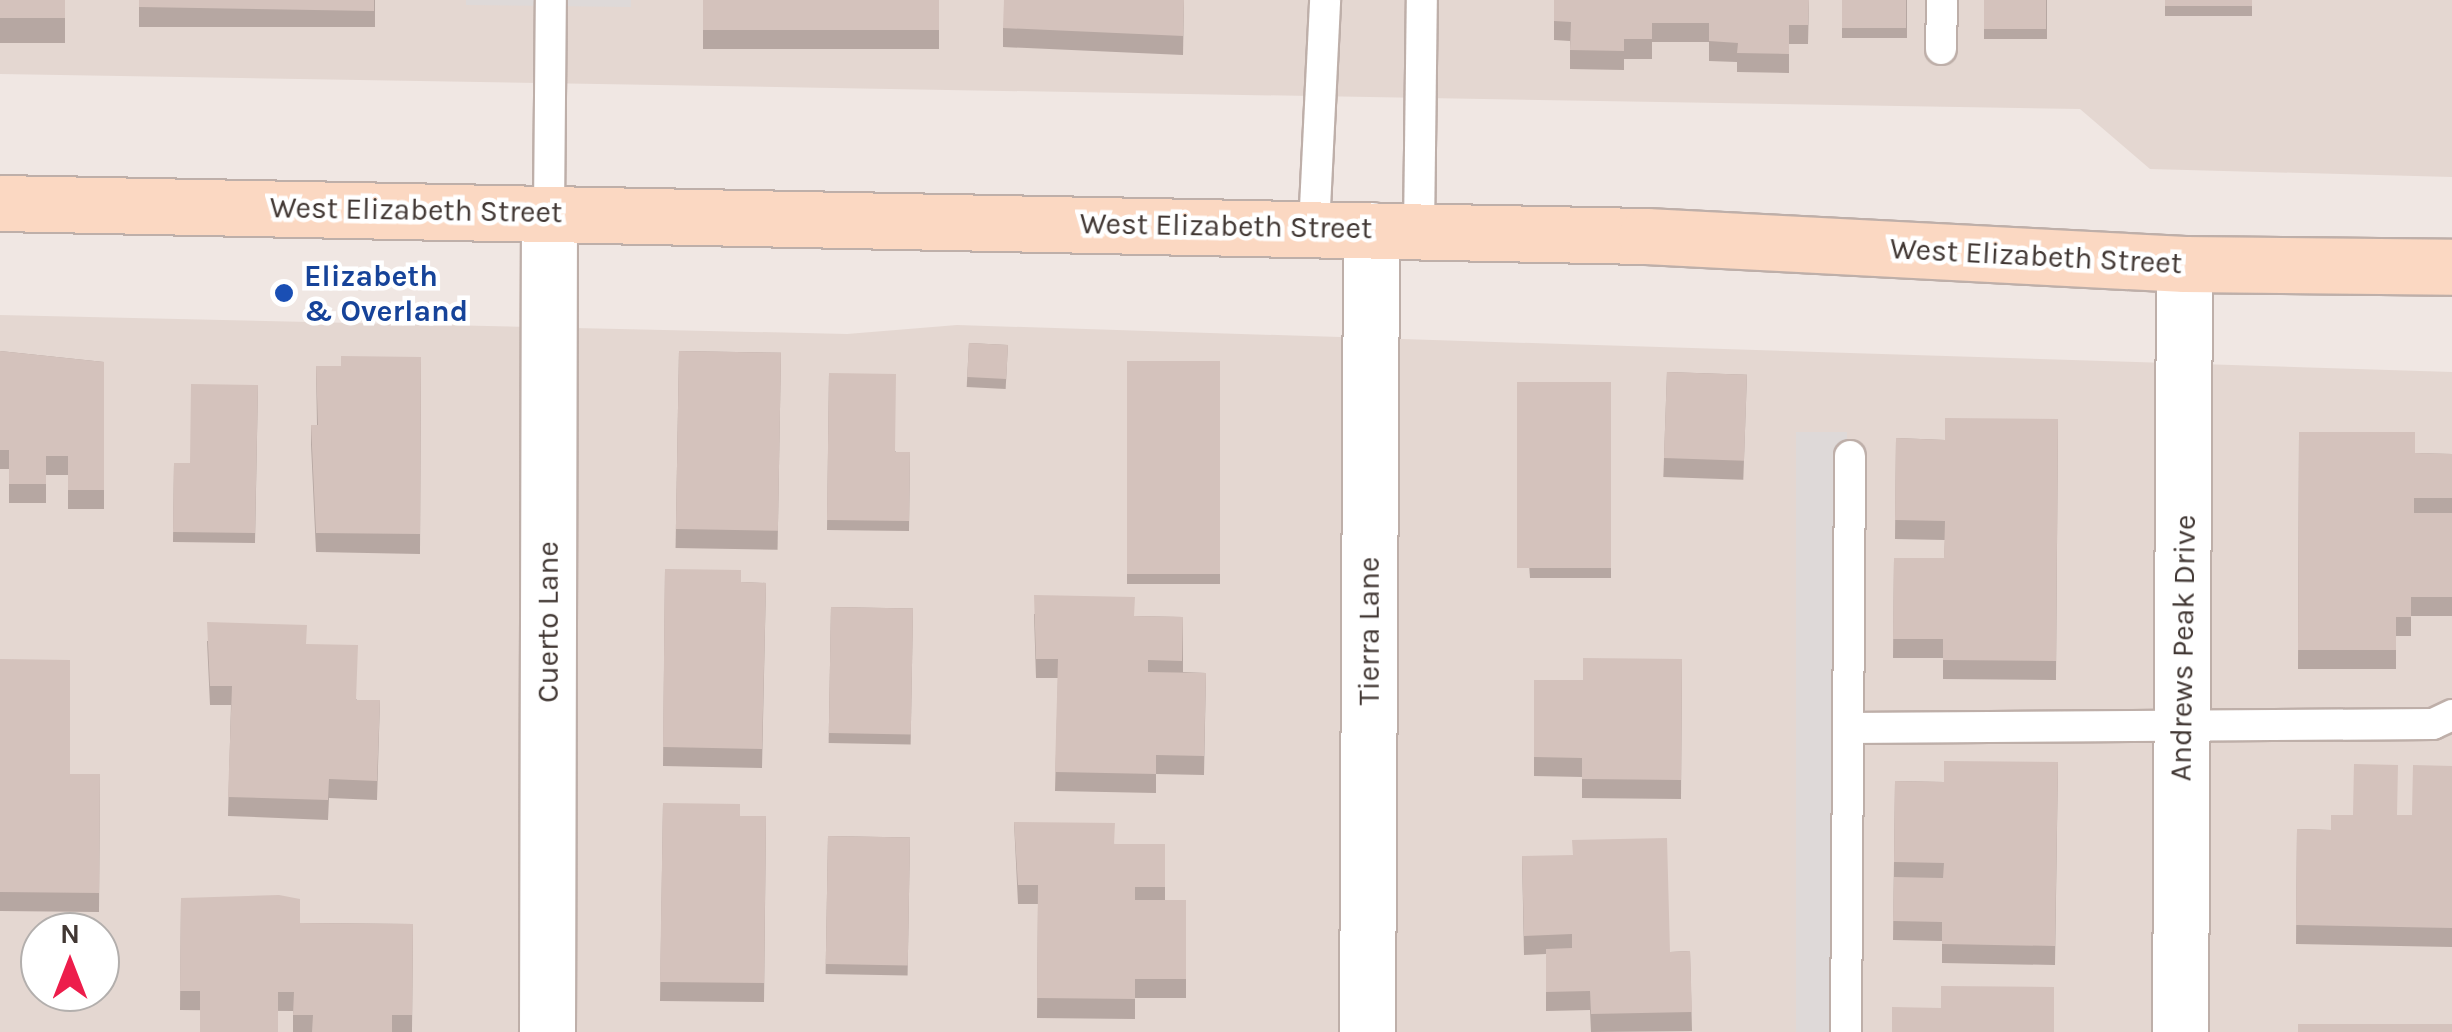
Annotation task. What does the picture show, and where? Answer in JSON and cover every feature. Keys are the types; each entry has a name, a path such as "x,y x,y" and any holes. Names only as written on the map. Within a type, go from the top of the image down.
{"main road":[{"name":"West Elizabeth Street","path":"0,202 1395,230 2184,264 2452,267"}],"street":[{"name":"Cuerto Lane","path":"547,1032 549,212"},
{"name":"Tierra Lane","path":"1367,1032 1395,230"},
{"name":"Andrews Peak Drive","path":"2180,1032 2184,264"}],"lane":[{"path":"549,212 551,0"},
{"path":"1314,228 1325,0"},
{"path":"1395,230 1422,0"},
{"path":"1941,49 1942,0"},
{"path":"1846,1032 1850,456"},
{"path":"1848,728 2432,724 2452,715"}],"shaded area":[{"path":"0,0 2452,0 2452,177 2150,169 2080,109 0,74"},
{"path":"466,0 631,0 631,7 466,5"},
{"path":"0,315 847,334 957,325 2452,372 2452,1032 0,1032"},
{"path":"1796,432 1847,432 1847,1032 1796,1032"}],"building":[{"path":"0,0 65,0 65,18 0,18"},
{"path":"139,0 374,0 374,11 139,7"},
{"path":"703,0 939,0 939,30 703,30"},
{"path":"1004,0 1184,0 1183,36 1003,28"},
{"path":"1554,0 1809,0 1808,25 1789,25 1789,54 1737,53 1738,43 1709,41 1709,23 1652,23 1652,39 1624,39 1624,51 1570,50 1571,22 1554,21"},
{"path":"1842,0 1906,0 1906,28 1842,28"},
{"path":"1984,0 2046,0 2046,29 1984,29"},
{"path":"2165,0 2252,0 2252,6 2165,6"},
{"path":"969,343 1008,345 1006,379 967,377"},
{"path":"0,351 104,362 104,490 68,490 68,456 46,456 46,484 9,484 9,450 0,450"},
{"path":"679,351 781,353 778,531 676,529"},
{"path":"341,356 421,357 420,534 316,533 311,425 318,425 316,366 341,366"},
{"path":"1127,361 1220,361 1220,574 1127,574"},
{"path":"1667,372 1747,375 1744,461 1664,458"},
{"path":"829,373 896,374 895,452 910,452 909,521 827,520"},
{"path":"1517,382 1611,382 1611,568 1517,568"},
{"path":"191,384 258,385 255,533 173,532 174,463 190,463"},
{"path":"1945,418 2058,419 2056,661 1943,660 1943,639 1893,639 1894,558 1944,558 1945,521 1895,520 1896,438 1945,440"},
{"path":"2299,432 2415,432 2415,453 2452,454 2452,498 2414,498 2414,513 2452,513 2452,597 2411,597 2411,617 2396,617 2396,650 2298,650"},
{"path":"665,569 741,570 741,582 766,583 762,749 663,747"},
{"path":"1034,595 1135,597 1134,616 1183,617 1182,661 1148,660 1148,672 1206,673 1204,756 1156,755 1156,774 1055,772 1058,659 1036,659"},
{"path":"831,607 913,608 911,734 829,733"},
{"path":"207,622 307,625 306,644 358,645 356,700 380,700 377,781 329,779 328,800 228,797 232,686 210,686"},
{"path":"1583,658 1682,659 1681,780 1582,779 1582,758 1534,757 1534,680 1583,680"},
{"path":"0,659 70,660 70,774 100,774 99,893 0,892"},
{"path":"1944,761 2058,762 2055,946 1942,944 1942,922 1893,921 1894,877 1943,878 1944,863 1894,862 1895,781 1944,782"},
{"path":"2354,764 2398,765 2397,815 2412,815 2413,765 2452,766 2452,928 2296,925 2297,829 2331,830 2331,815 2353,815"},
{"path":"663,803 740,804 740,816 766,816 764,983 660,982"},
{"path":"1014,822 1115,823 1114,844 1165,844 1165,887 1135,887 1135,900 1186,900 1186,979 1135,979 1135,999 1037,998 1038,885 1018,885"},
{"path":"828,836 910,837 908,965 826,964"},
{"path":"1667,838 1670,952 1690,951 1692,1012 1591,1014 1590,991 1546,992 1546,949 1572,948 1572,934 1524,936 1522,856 1573,855 1572,840"},
{"path":"279,895 300,899 300,923 413,924 412,1015 392,1015 392,1032 312,1032 313,1015 293,1015 294,992 278,992 278,1032 200,1032 200,991 180,991 181,898"},
{"path":"1941,986 2054,987 2054,1032 1892,1032 1892,1007 1941,1008"},
{"path":"2298,1024 2452,1024 2452,1032 2298,1032"}],"place":[{"name":"Elizabeth & Overland","path":"284,293"}]}
